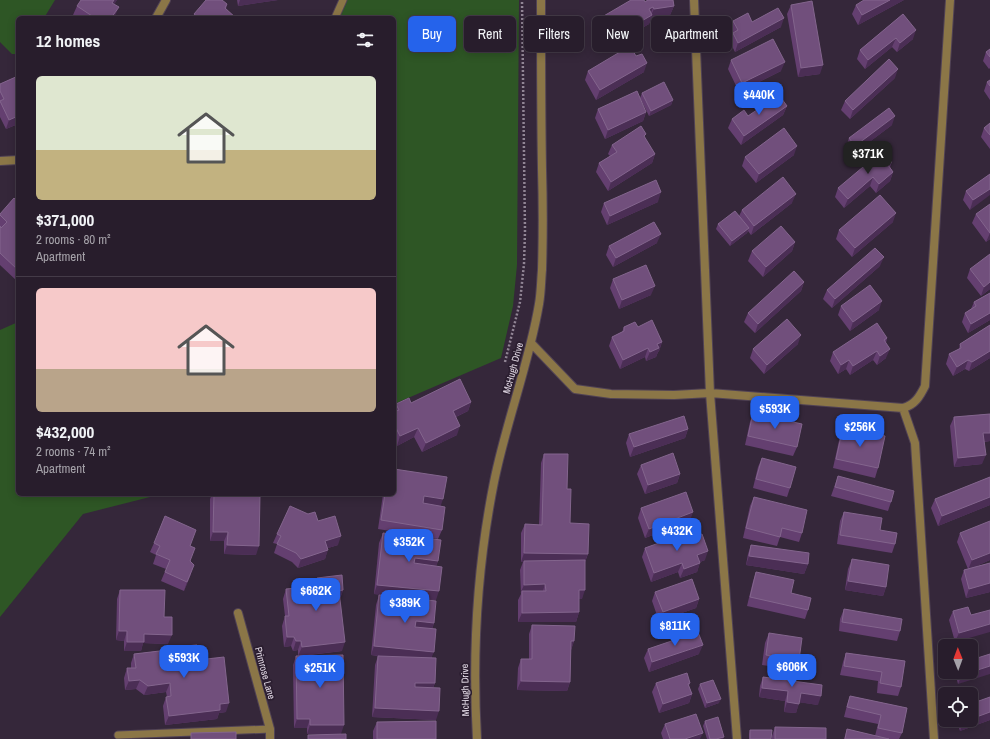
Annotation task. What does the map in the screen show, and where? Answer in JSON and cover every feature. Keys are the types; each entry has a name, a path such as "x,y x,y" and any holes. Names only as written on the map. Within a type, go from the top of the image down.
{"street":[{"path":"157,16 166,0"},
{"name":"McHugh Drive","path":"477,739 475,702 475,638 478,590 486,527 494,480 531,343 540,302 544,232 541,0"},
{"path":"694,0 710,393 737,739"},
{"path":"531,343 576,389 611,394 674,395 710,393 903,408 910,406 919,397 925,386 950,0"},
{"path":"0,161 16,160"},
{"path":"903,408 915,444 934,739"},
{"name":"Primrose Lane","path":"238,613 270,730 270,739"}],"lane":[{"path":"336,16 343,0"},
{"path":"118,735 270,730"}],"path":[{"path":"505,362 520,302 524,264 525,231 522,0"}],"green space":[{"path":"0,0 55,0 45,16 16,16 16,54 12,54 0,42"},
{"path":"342,0 519,0 517,265 513,306 501,358 396,403 396,16 336,16"},
{"path":"16,323 16,496 151,496 83,514 0,617 0,330"}],"building":[{"path":"81,0 114,0 112,3 119,7 112,16 92,16 77,6"},
{"path":"206,0 222,0 227,4 225,8 234,16 196,16 194,14"},
{"path":"631,0 644,0 645,2 648,0 673,0 674,6 654,9 653,7 649,9 652,15 643,20 643,16 604,16"},
{"path":"864,0 890,0 862,15 856,5"},
{"path":"812,1 823,65 801,68 791,5"},
{"path":"778,8 784,18 738,43 733,33 738,30 733,21 748,13 752,22"},
{"path":"903,14 916,30 900,43 896,38 868,60 860,50"},
{"path":"773,39 785,62 742,83 731,60"},
{"path":"990,49 990,57 986,52"},
{"path":"620,52 634,52 636,56 642,54 647,63 600,90 588,71"},
{"path":"889,59 898,69 853,110 845,101"},
{"path":"16,77 16,117 9,120 0,101 4,99 0,91 0,84"},
{"path":"664,82 673,100 651,111 642,93"},
{"path":"637,91 646,112 608,130 598,109"},
{"path":"779,95 787,106 744,136 732,119 744,110 748,116"},
{"path":"889,108 895,116 855,146 849,138"},
{"path":"990,123 990,135 984,128"},
{"path":"641,126 646,134 644,136 655,154 611,182 599,163 617,152 612,145"},
{"path":"784,128 797,146 759,174 745,157"},
{"path":"882,151 892,162 888,165 893,172 879,184 873,177 848,199 838,188"},
{"path":"990,174 990,189 973,200 966,191"},
{"path":"783,177 796,194 754,226 742,210"},
{"path":"656,180 661,192 610,216 604,203"},
{"path":"880,195 896,213 855,248 839,230"},
{"path":"14,198 16,200 16,268 0,253 0,226 1,228 7,222 0,214"},
{"path":"990,204 990,233 976,214"},
{"path":"735,211 749,228 732,241 718,224"},
{"path":"654,222 661,234 616,258 609,246"},
{"path":"781,226 795,242 766,267 752,251"},
{"path":"875,248 884,257 835,299 827,290"},
{"path":"990,254 990,282 984,287 970,269"},
{"path":"646,265 655,286 622,300 613,279"},
{"path":"794,271 804,282 758,324 748,313"},
{"path":"870,285 882,301 853,322 841,306"},
{"path":"990,293 990,313 971,324 965,313 976,306 974,302"},
{"path":"787,319 801,335 767,365 753,349"},
{"path":"652,320 662,342 657,344 659,348 650,352 648,348 623,360 612,337 624,331 624,327 635,322 638,327"},
{"path":"877,323 887,338 884,340 890,349 880,356 877,351 853,366 849,360 841,365 833,352"},
{"path":"990,325 990,351 972,362 968,360 957,367 949,354 961,348 960,344"},
{"path":"460,379 471,402 453,411 460,426 426,443 418,428 400,436 396,428 396,411 399,410 396,404 409,398 411,403"},
{"path":"753,413 802,424 797,447 748,436"},
{"path":"990,414 990,433 983,433 986,455 958,458 954,417"},
{"path":"684,416 688,429 634,447 629,434"},
{"path":"843,427 885,436 878,468 836,459"},
{"path":"673,453 680,474 648,485 641,465"},
{"path":"544,454 568,454 567,489 571,489 570,523 589,524 588,554 524,553 525,524 542,525"},
{"path":"762,458 796,467 790,488 756,479"},
{"path":"396,469 447,477 443,499 424,496 423,503 445,507 442,530 381,520 385,496 396,496"},
{"path":"838,476 894,491 891,502 835,487"},
{"path":"990,477 990,497 942,516 935,499"},
{"path":"686,492 693,512 649,529 641,508"},
{"path":"214,496 260,496 259,546 227,545 228,532 213,532"},
{"path":"754,497 807,510 802,533 782,528 780,537 746,528"},
{"path":"290,506 308,514 315,512 318,521 335,516 341,536 325,541 328,550 301,559 296,553 277,544 281,536 277,534"},
{"path":"844,512 882,518 880,530 897,533 895,544 840,535"},
{"path":"165,516 196,530 190,546 195,548 190,561 194,565 187,582 165,572 170,560 156,554 160,546 154,543"},
{"path":"990,521 990,553 972,560 960,533"},
{"path":"383,533 441,540 438,561 415,558 414,563 442,567 439,591 377,585"},
{"path":"687,533 691,538 702,534 708,551 697,555 700,563 684,569 682,563 654,573 645,548"},
{"path":"751,545 809,553 808,564 749,556"},
{"path":"852,559 889,565 886,587 848,581"},
{"path":"585,560 585,590 579,590 579,612 522,613 522,591 546,591 545,584 524,585 524,561"},
{"path":"990,563 990,583 969,589 964,570"},
{"path":"756,572 794,580 791,593 811,598 808,610 750,597"},
{"path":"342,575 343,590 339,591 345,642 302,647 301,641 296,641 294,637 287,637 285,616 289,616 286,589 296,588 295,585 314,583 317,578"},
{"path":"692,579 699,599 663,612 655,592"},
{"path":"120,590 165,590 164,617 172,617 172,635 144,634 144,642 127,642 127,631 119,631"},
{"path":"379,595 436,601 434,623 416,621 415,627 436,629 434,652 374,646"},
{"path":"968,607 971,615 990,610 990,624 959,633 953,611"},
{"path":"844,609 902,619 900,631 842,622"},
{"path":"532,625 575,626 574,641 571,641 570,682 521,681 521,659 532,659"},
{"path":"698,632 703,645 652,662 648,649"},
{"path":"769,633 802,638 799,660 766,655"},
{"path":"197,645 198,660 224,657 229,703 220,704 220,710 169,716 166,697 171,696 170,683 148,686 140,680 129,681 127,668 136,668 134,654 185,648 185,646"},
{"path":"846,653 905,661 901,687 880,683 882,672 844,666"},
{"path":"990,654 990,666 978,670 978,658"},
{"path":"343,655 344,725 310,725 310,719 297,719 296,656"},
{"path":"378,656 436,658 435,683 415,683 415,687 440,688 439,711 375,708"},
{"path":"687,673 690,683 688,684 692,694 663,704 656,683"},
{"path":"763,677 822,685 821,696 801,693 799,704 787,702 788,691 762,688"},
{"path":"713,680 721,699 707,703 700,684"},
{"path":"850,696 907,708 902,733 878,728 881,715 847,707"},
{"path":"990,697 990,712 978,716 978,701"},
{"path":"696,714 703,733 685,739 670,739 665,724"},
{"path":"718,717 724,737 710,739 705,721"},
{"path":"436,721 436,739 377,739 377,722"},
{"path":"775,727 826,728 826,739 775,739"},
{"path":"847,729 889,739 845,739"},
{"path":"750,730 772,730 771,739 750,739"},
{"path":"236,732 236,739 191,739 191,733"},
{"path":"346,734 346,739 308,739 308,735"}]}
